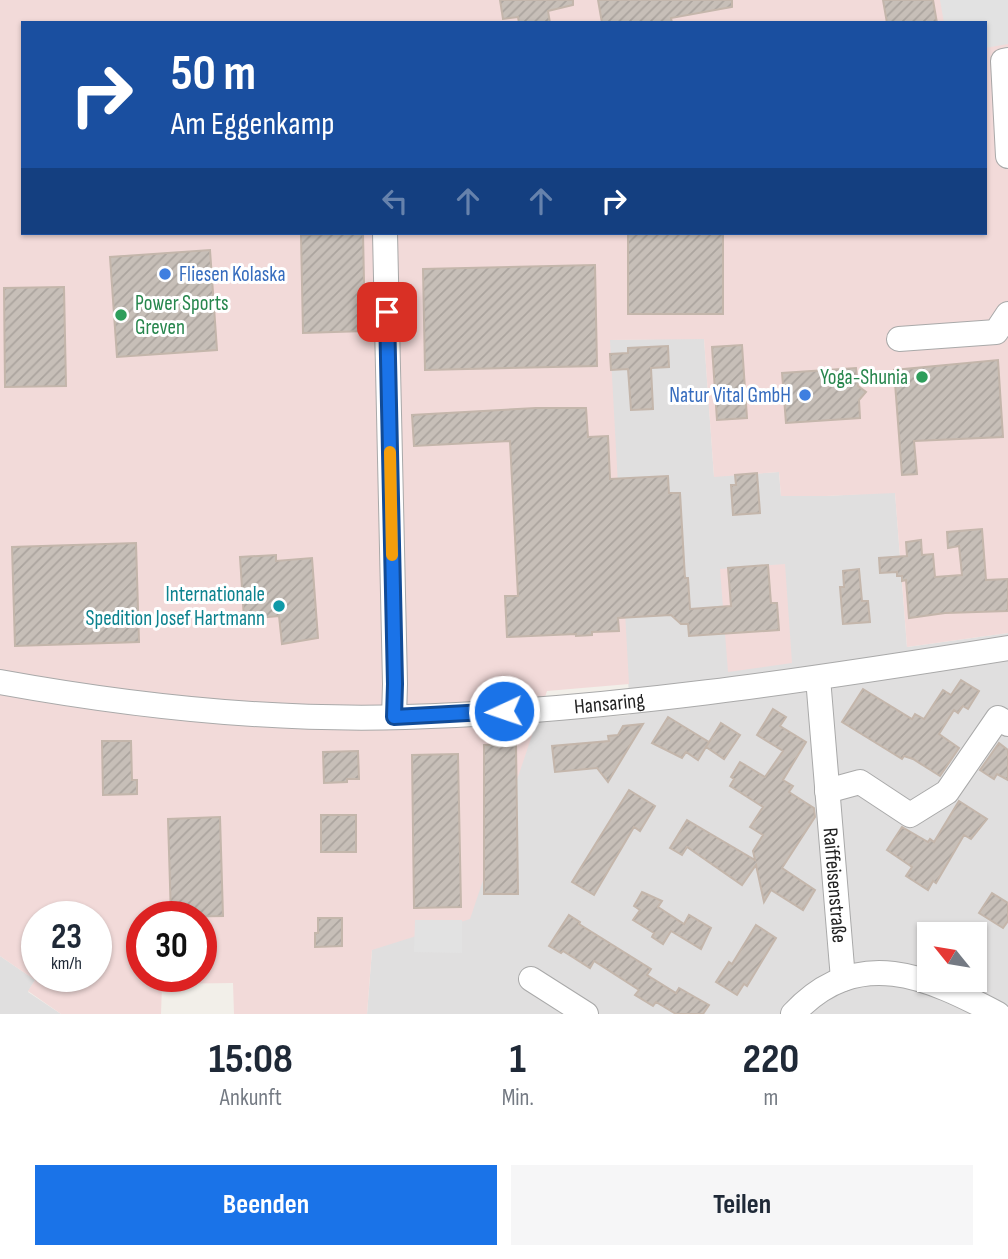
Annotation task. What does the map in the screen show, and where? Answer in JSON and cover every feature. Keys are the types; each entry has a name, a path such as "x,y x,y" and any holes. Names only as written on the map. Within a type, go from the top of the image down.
{"street":[{"path":"999,61 1008,156"},
{"path":"385,235 394,717"},
{"path":"899,339 996,332 1008,314"},
{"name":"Hansaring","path":"0,682 158,705 281,715 394,717 554,709 818,678 1008,648"},
{"name":"Raiffeisenstraße","path":"818,678 843,979"},
{"path":"827,791 860,782 910,815 947,792 998,718 1008,723"},
{"path":"793,1014 819,992 843,979 893,974 912,976 952,990 998,1014"},
{"path":"531,979 586,1014"}],"shaded area":[{"path":"0,0 1008,0 1008,633 907,647 895,493 781,496 779,472 714,477 704,339 610,340 629,684 547,691 470,919 372,950 367,1014 234,1014 233,983 217,983 217,901 126,901 126,992 162,992 161,1014 61,1014 29,992 112,992 112,901 21,901 21,970 0,956"},
{"path":"940,0 1008,0 1008,44 987,48 987,21 944,21"},
{"path":"704,338 714,476 779,472 781,496 895,492 907,647 1008,633 1008,1014 367,1014 372,950 467,727 630,715 609,340"},
{"path":"785,564 792,663 728,672 720,569"},
{"path":"415,920 462,920 462,953 414,952"},
{"path":"0,956 21,970 21,992 28,992 61,1014 0,1014"}],"building":[{"path":"500,0 573,0 573,5 548,11 550,21 519,21 518,17 503,19"},
{"path":"598,0 732,0 732,7 671,18 672,21 602,21"},
{"path":"883,0 933,0 937,21 887,21"},
{"path":"301,235 363,235 365,331 303,333"},
{"path":"628,235 723,235 723,314 628,314"},
{"path":"210,250 217,350 117,357 110,257"},
{"path":"595,265 597,366 425,370 423,269"},
{"path":"64,287 66,386 5,387 4,288"},
{"path":"742,345 747,418 717,420 712,347"},
{"path":"668,346 669,367 651,368 653,409 631,410 628,369 611,370 610,354 628,353 628,348"},
{"path":"998,360 1003,437 914,441 917,474 902,475 894,370"},
{"path":"856,368 858,386 866,392 859,400 860,418 786,423 782,373"},
{"path":"586,408 588,437 608,436 610,479 668,476 669,493 680,493 685,578 688,578 690,609 731,606 728,568 768,565 771,603 777,603 779,630 689,636 688,624 681,624 671,615 618,618 619,631 592,632 592,635 507,637 505,596 518,596 510,441 414,446 412,415"},
{"path":"757,473 760,513 733,515 731,485 736,485 735,475"},
{"path":"982,529 986,580 1008,579 1008,611 945,613 909,618 906,580 902,581 902,576 897,576 897,572 880,573 879,558 907,556 906,542 921,540 922,555 933,554 935,577 962,575 959,546 948,548 947,532"},
{"path":"136,543 139,642 15,646 12,547"},
{"name":"Internationale Spedition Josef Hartmann","path":"276,555 276,561 312,558 318,638 282,644 279,616 244,619 240,557"},
{"path":"859,569 862,601 868,601 870,622 843,624 840,587 844,587 843,571"},
{"path":"961,680 979,691 968,709 963,706 958,713 954,710 939,734 959,748 940,776 913,759 904,756 902,759 842,722 863,689 912,719 915,714 924,719 943,690 951,695"},
{"path":"773,709 786,717 780,726 806,742 783,780 793,786 789,792 814,808 815,817 782,868 815,890 803,910 771,890 764,902 756,865 742,885 687,847 682,855 670,848 687,820 755,860 753,851 763,835 750,827 763,807 730,786 734,779 731,777 740,762 765,777 783,751 757,735"},
{"path":"668,717 709,742 698,760 686,752 682,758 652,743"},
{"path":"721,723 740,735 724,759 706,747"},
{"path":"643,724 608,782 597,768 555,772 552,746 609,741 608,736 618,735 623,726"},
{"path":"102,741 131,741 132,780 137,780 137,794 103,795"},
{"path":"999,743 1008,750 1008,780 997,774 994,779 980,770"},
{"path":"516,744 518,894 484,894 484,745"},
{"path":"358,751 359,779 324,783 323,752"},
{"path":"458,754 461,907 414,908 412,755"},
{"path":"629,790 655,806 640,831 634,827 594,895 572,882"},
{"path":"959,801 987,819 971,839 964,835 936,883 933,881 928,890 906,876 912,867 887,850 902,827 928,842 930,839 934,842"},
{"path":"321,815 356,815 356,852 321,852"},
{"path":"220,817 223,916 217,916 217,901 171,901 168,819"},
{"path":"642,892 662,901 658,907 684,924 689,915 711,928 701,949 671,931 663,944 652,937 654,933 633,920 640,910 634,906"},
{"path":"992,893 1008,903 1008,921 1003,928 979,913"},
{"path":"569,915 651,969 647,975 676,993 679,988 709,1005 703,1014 676,1014 656,1002 653,1006 635,995 639,990 594,961 590,968 563,951 561,953 549,946"},
{"path":"318,918 342,918 342,946 315,947"},
{"path":"756,925 776,938 747,986 744,984 737,995 716,982 729,962 732,964"}],"slow traffic":[{"path":"390,452 392,555"}],"place":[{"name":"Fliesen Kolaska","path":"165,274"},
{"name":"Power Sports Greven","path":"121,315"},
{"name":"Yoga-Shunia","path":"922,377"},
{"name":"Natur Vital GmbH","path":"805,395"},
{"name":"Internationale Spedition Josef Hartmann","path":"279,606"}],"route":[{"path":"387,312 394,717 504,711"}]}
